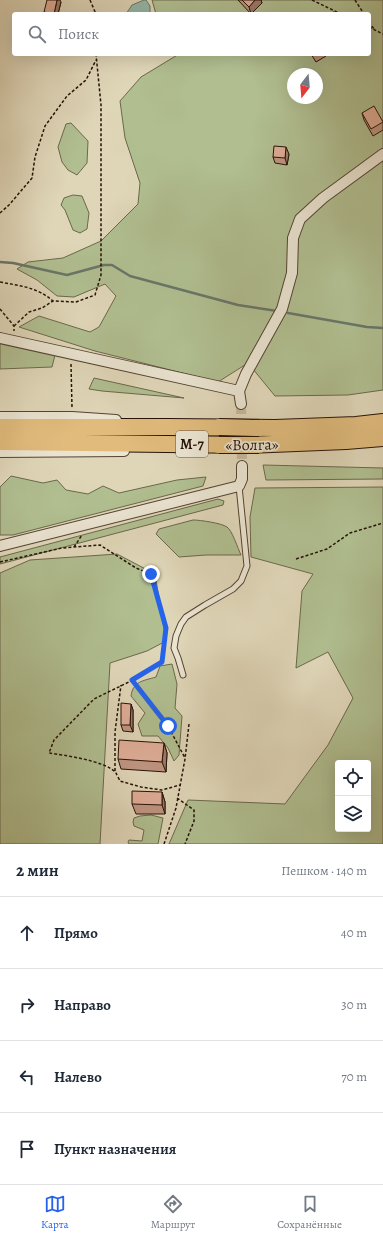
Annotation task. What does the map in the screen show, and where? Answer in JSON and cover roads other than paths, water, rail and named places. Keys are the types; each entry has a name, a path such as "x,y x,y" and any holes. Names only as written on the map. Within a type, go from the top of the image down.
{"highway":[{"name":"«Волга»","path":"0,427 167,426 275,428 356,425 383,422"},
{"name":"«Волга»","path":"0,442 254,445 383,438"}],"street":[{"path":"241,404 239,391 246,374 282,309 292,273 293,238 300,219 323,198 383,154"},
{"path":"0,338 239,391"},
{"path":"0,417 101,419 167,426"},
{"path":"0,452 204,450 254,445"},
{"path":"0,546 239,486 242,479 242,466"}],"lane":[{"path":"183,675 174,648 176,636 181,624 186,617 234,589 241,581 247,566 239,486"}],"waterway":[{"path":"0,262 13,263 67,275 104,265 112,265 130,276 238,305 277,311"},
{"path":"288,313 367,327 383,328"}],"tunnel":[{"path":"241,404 242,466"}]}
